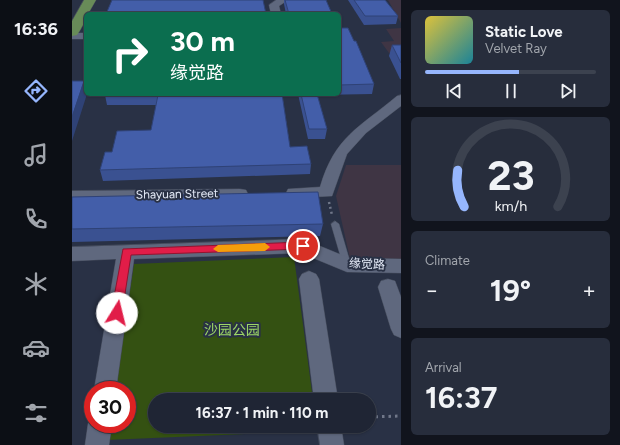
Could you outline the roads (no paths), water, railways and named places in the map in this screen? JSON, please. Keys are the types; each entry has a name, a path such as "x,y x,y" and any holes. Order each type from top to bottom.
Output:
{"main road":[{"path":"72,32 90,0"}],"street":[{"path":"276,12 274,4 283,0"},
{"path":"72,36 84,36"},
{"path":"278,193 326,192 331,173 341,152 360,133 401,99"},
{"name":"Shayuan Street","path":"72,196 255,193"},
{"name":"缘觉路","path":"72,254 303,246 346,265 401,266"},
{"path":"106,381 126,251"},
{"path":"309,279 325,393"},
{"path":"388,287 401,329"},
{"path":"97,445 99,433"},
{"path":"330,433 332,445"}],"lane":[{"path":"335,224 346,265"}],"park label":[{"name":"沙园公园","path":"232,330"}]}
